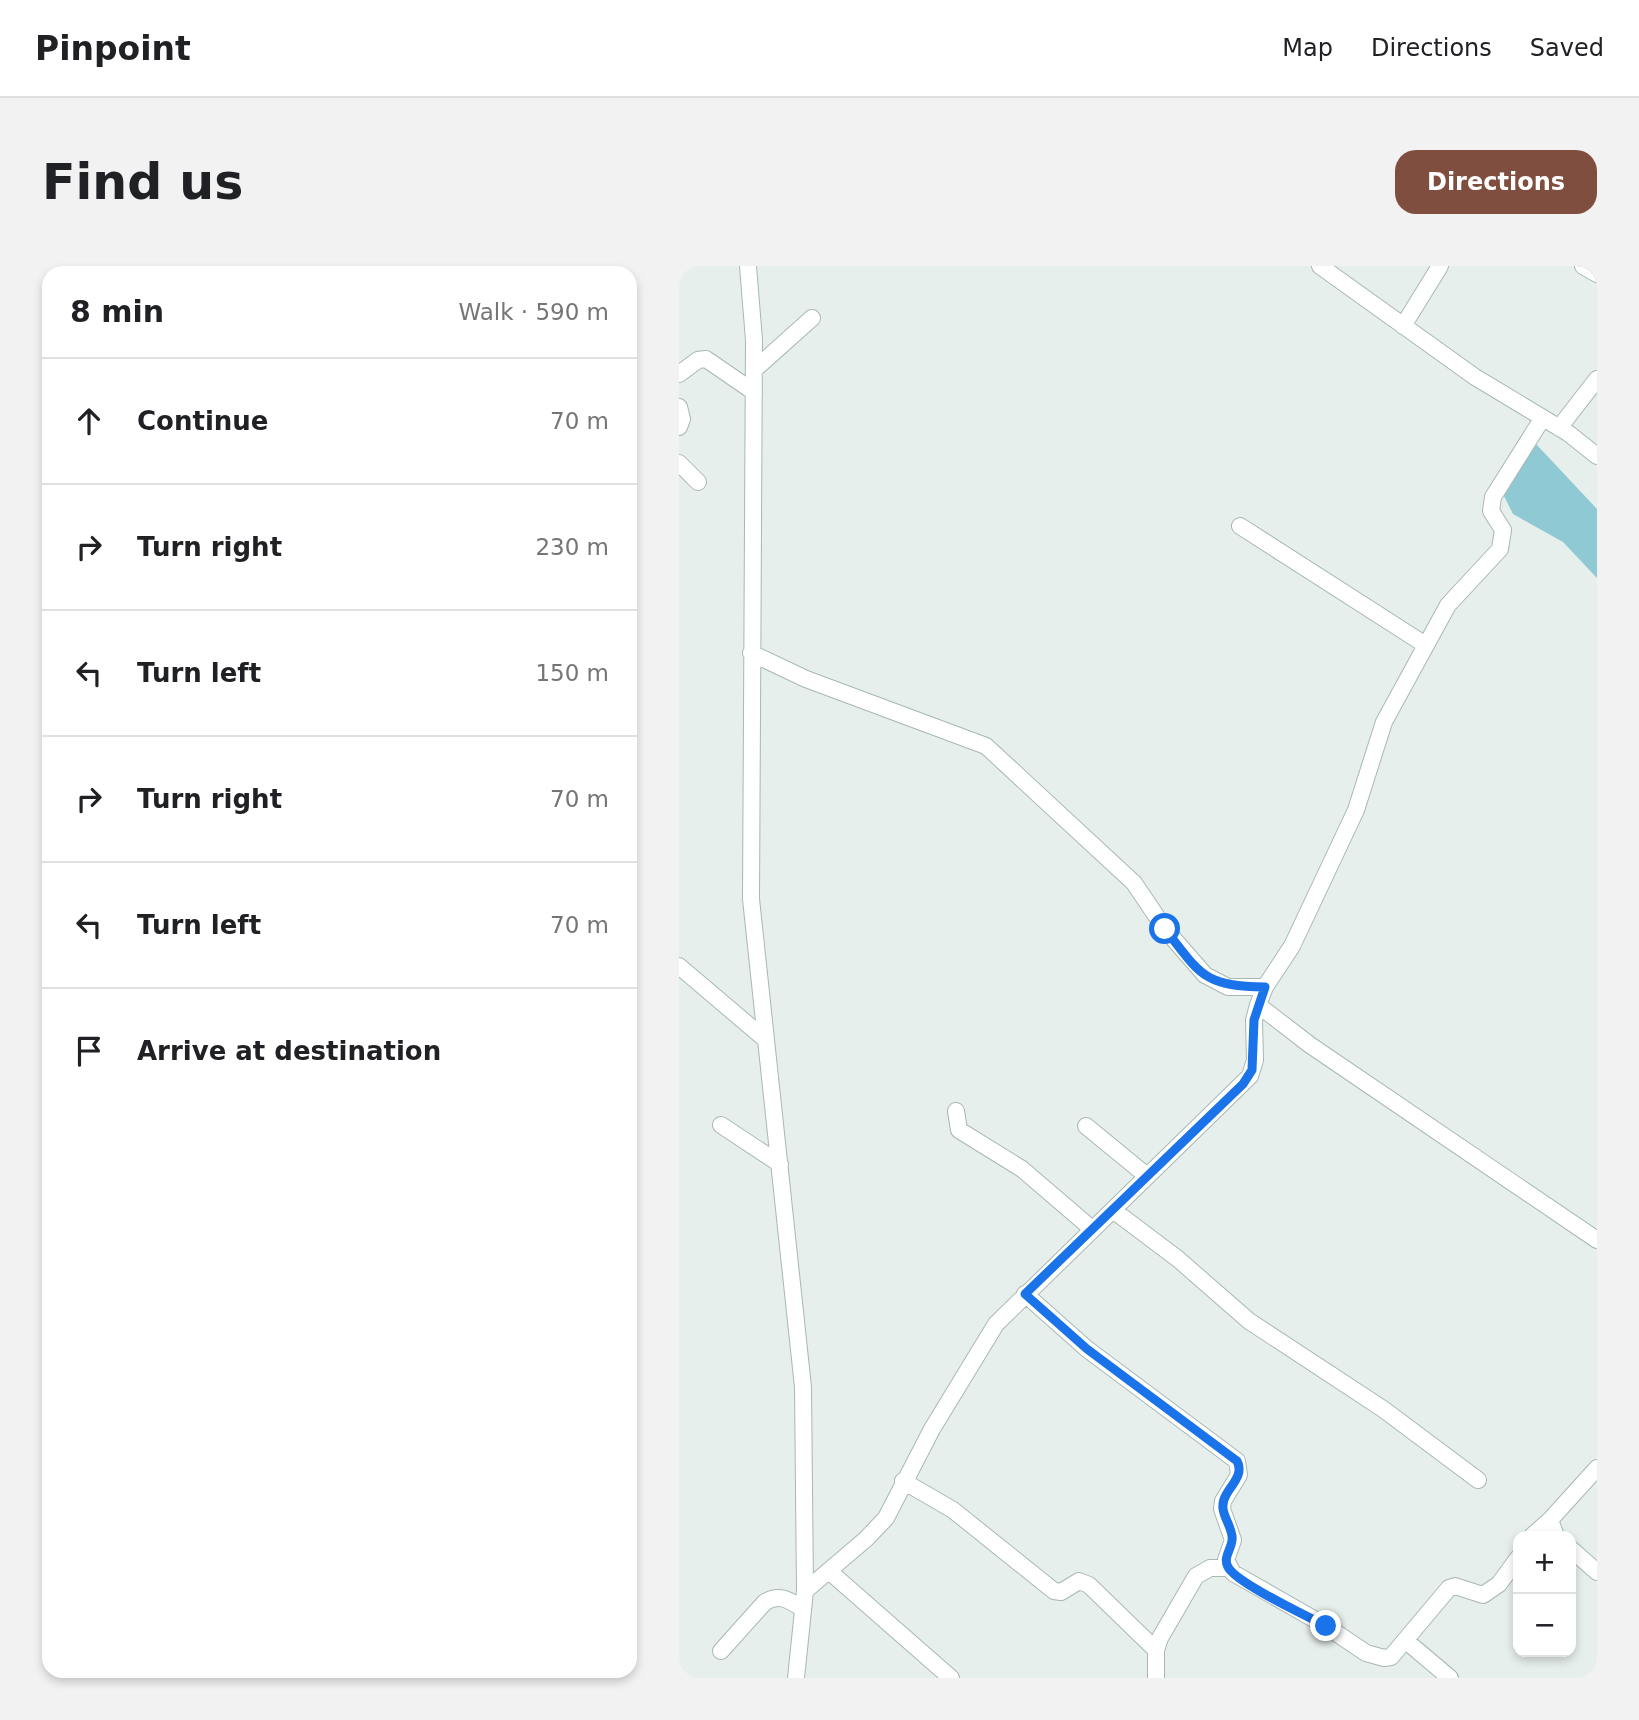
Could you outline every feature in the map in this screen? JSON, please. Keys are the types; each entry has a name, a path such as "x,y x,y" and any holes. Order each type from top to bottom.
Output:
{"street":[{"path":"748,266 753,308 754,370 751,900 803,1387 805,1591 796,1678"},
{"path":"1319,266 1475,377 1595,449"},
{"path":"1403,326 1440,266"},
{"path":"1583,266 1597,274"},
{"path":"754,370 812,318"},
{"path":"679,374 698,360 706,359 754,392"},
{"path":"1559,428 1597,379"},
{"path":"679,407 682,419 679,427"},
{"path":"805,1591 830,1572 886,1517 903,1481 985,1339 1025,1294 1249,1076 1255,1060 1254,1020 1265,987 1292,946 1356,810 1384,722 1425,643 1459,591 1500,549 1503,530 1491,511 1493,497 1542,419"},
{"path":"679,463 698,482"},
{"path":"1240,526 1425,643"},
{"path":"751,653 806,679 986,746 1134,883 1165,929 1205,975 1227,987 1265,987"},
{"path":"679,966 766,1040"},
{"path":"1258,1005 1310,1045 1597,1240"},
{"path":"956,1111 959,1130 1003,1155 1092,1229"},
{"path":"721,1125 779,1164"},
{"path":"1086,1126 1147,1176"},
{"path":"1114,1210 1178,1259 1249,1321 1383,1409 1478,1480"},
{"path":"1025,1294 1087,1349 1237,1461 1239,1475 1223,1501 1222,1509 1232,1534 1226,1560 1228,1568 1241,1579 1376,1657 1391,1657 1449,1588 1455,1586 1483,1595 1499,1584 1513,1565"},
{"path":"1538,1531 1597,1468"},
{"path":"903,1481 953,1510 1054,1591 1061,1591 1079,1581 1089,1585 1156,1650"},
{"path":"1551,1520 1554,1531"},
{"path":"1576,1553 1597,1572"},
{"path":"1156,1678 1156,1650 1160,1638 1196,1576 1210,1568 1228,1568"},
{"path":"830,1572 951,1678"},
{"path":"721,1651 765,1602 774,1597 786,1599 803,1609"},
{"path":"1405,1640 1450,1678"}],"water":[{"path":"1536,444 1597,509 1597,578 1563,542 1513,514 1504,496"}],"route":[{"path":"1165,929 1192,963 1218,984 1227,987 1265,987 1254,1020 1255,1060 1252,1070 1243,1084 1025,1294 1087,1349 1237,1461 1240,1466 1239,1475 1227,1493 1222,1509 1233,1540 1227,1554 1228,1568 1241,1579 1326,1626"}]}
